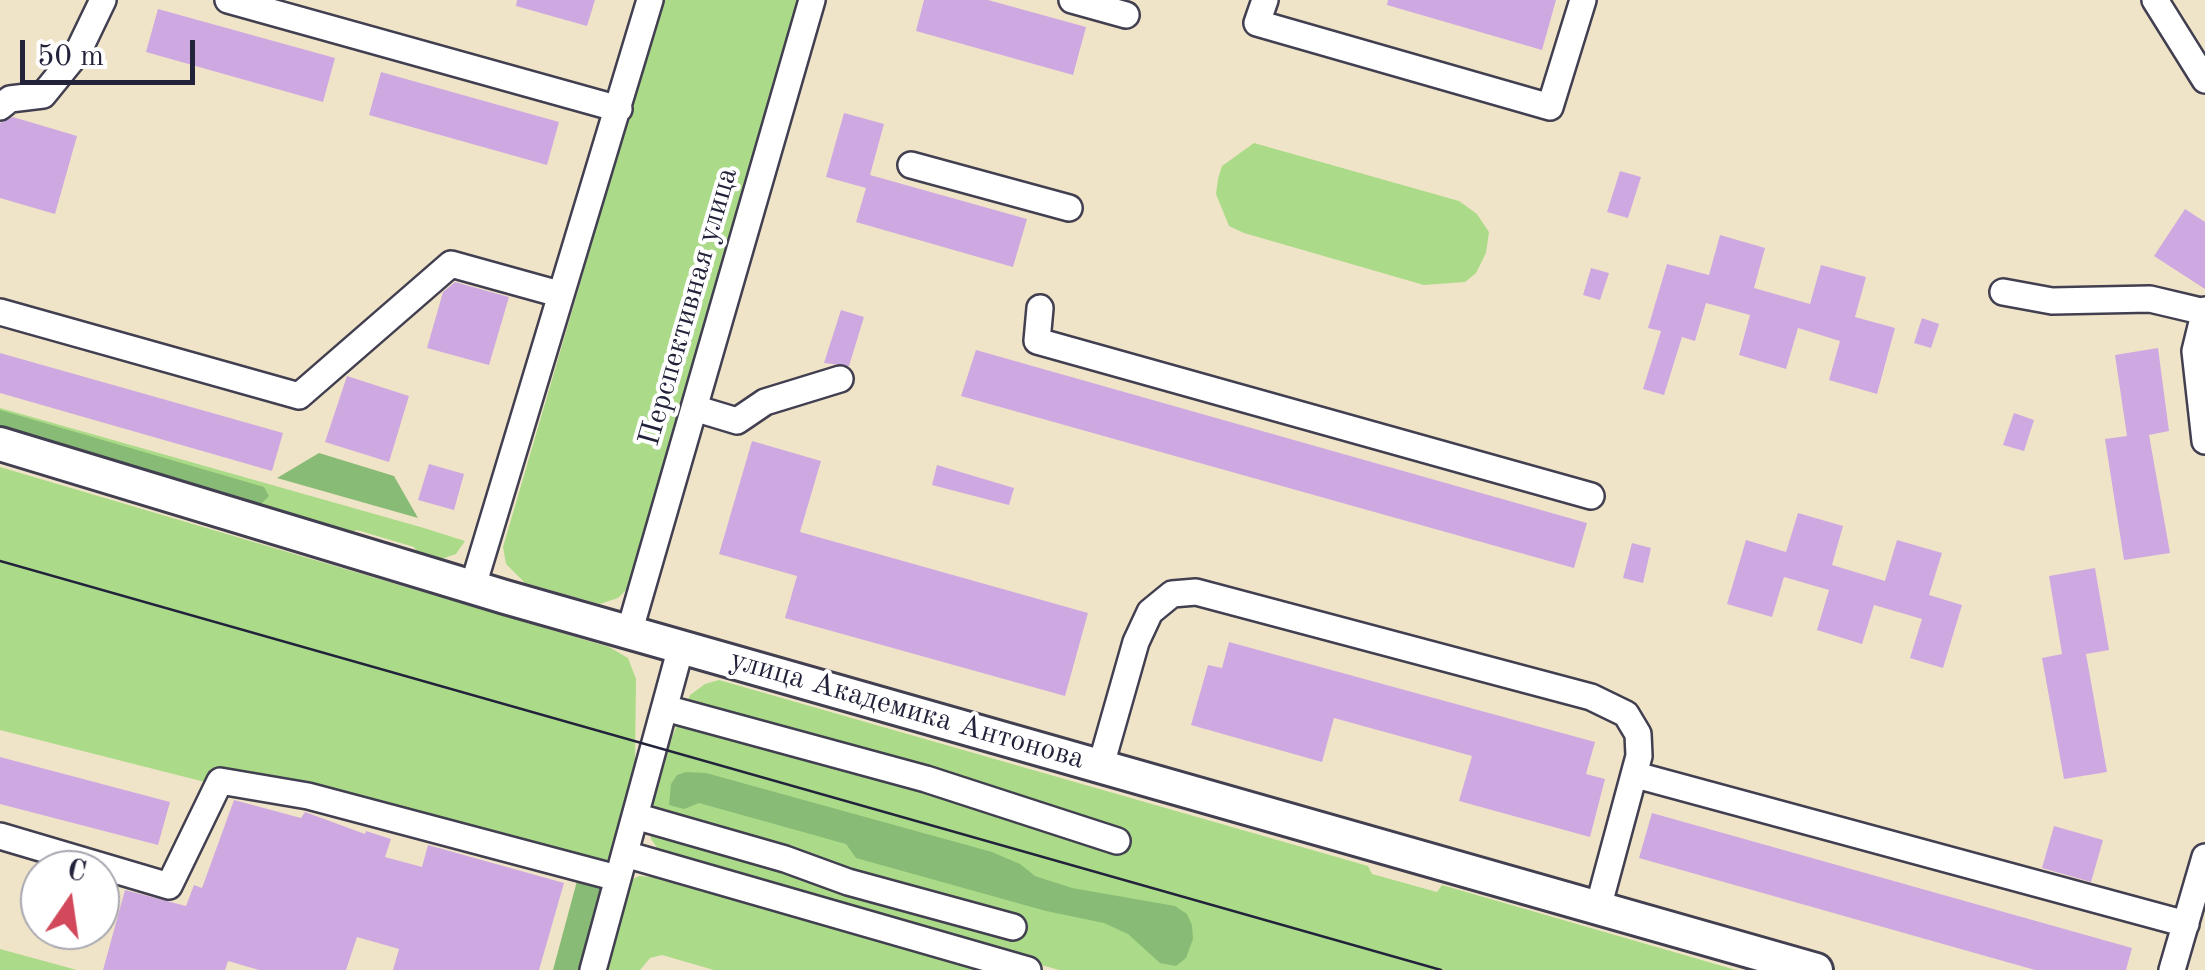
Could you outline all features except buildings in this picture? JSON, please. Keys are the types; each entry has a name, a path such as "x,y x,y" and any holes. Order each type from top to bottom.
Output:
{"main road":[{"name":"улица Академика Антонова","path":"0,444 629,632 1816,970"}],"street":[{"path":"3,99 42,94 78,52 103,0"},
{"path":"228,0 619,109"},
{"path":"472,586 650,0"},
{"name":"Перспективная улица","path":"629,632 812,0"},
{"path":"1072,0 1126,14"},
{"path":"1265,0 1257,23 1550,107 1583,0"},
{"path":"2155,0 2205,80"},
{"path":"911,165 1070,208"},
{"path":"0,312 299,396 451,264 558,294"},
{"path":"2003,292 2052,301 2150,299 2205,312 2196,351 2205,441"},
{"path":"1040,308 1037,341 1592,496"},
{"path":"694,408 736,421 764,402 840,378"},
{"path":"1101,764 1136,642 1150,612 1172,594 1196,592 1591,697 1626,714 1638,734 1640,756 1598,908"},
{"path":"593,970 681,647"},
{"path":"665,708 926,779 1117,841"},
{"path":"1636,774 2186,924"},
{"path":"0,836 169,886 220,780 621,866 1028,970"},
{"path":"635,816 785,859 848,882 1013,927"},
{"path":"2172,970 2205,857"}],"green space":[{"path":"663,0 802,0 631,585 618,598 600,604 525,583 506,564 503,547"},
{"path":"1254,143 1459,201 1477,214 1489,232 1486,253 1476,273 1465,282 1424,285 1229,226 1216,194 1218,179 1222,166"},
{"path":"0,408 465,541 456,554 438,560 418,554 414,547 357,530 345,535 0,431"},
{"path":"0,410 264,487 269,496 261,504 254,504 0,426"},
{"path":"319,453 394,476 418,518 277,478"},
{"path":"0,467 609,647 628,658 636,679 635,760 604,885 0,730"},
{"path":"719,680 1368,866 1372,874 1437,892 1442,885 1736,970 1059,970 668,858 660,852 651,839 648,821 672,737 690,695"},
{"path":"706,773 992,852 1020,864 1035,876 1072,888 1175,906 1187,914 1193,939 1186,958 1176,966 1160,963 1128,934 1104,923 1046,911 856,858 846,844 699,803 684,809 669,805 671,784 677,775"},
{"path":"639,876 982,970 714,970 662,955 650,958 640,970 599,970 625,883"},
{"path":"577,881 604,885 581,970 553,970"},
{"path":"0,949 77,970 0,970"}],"tram line":[{"path":"0,561 1441,970"}]}
